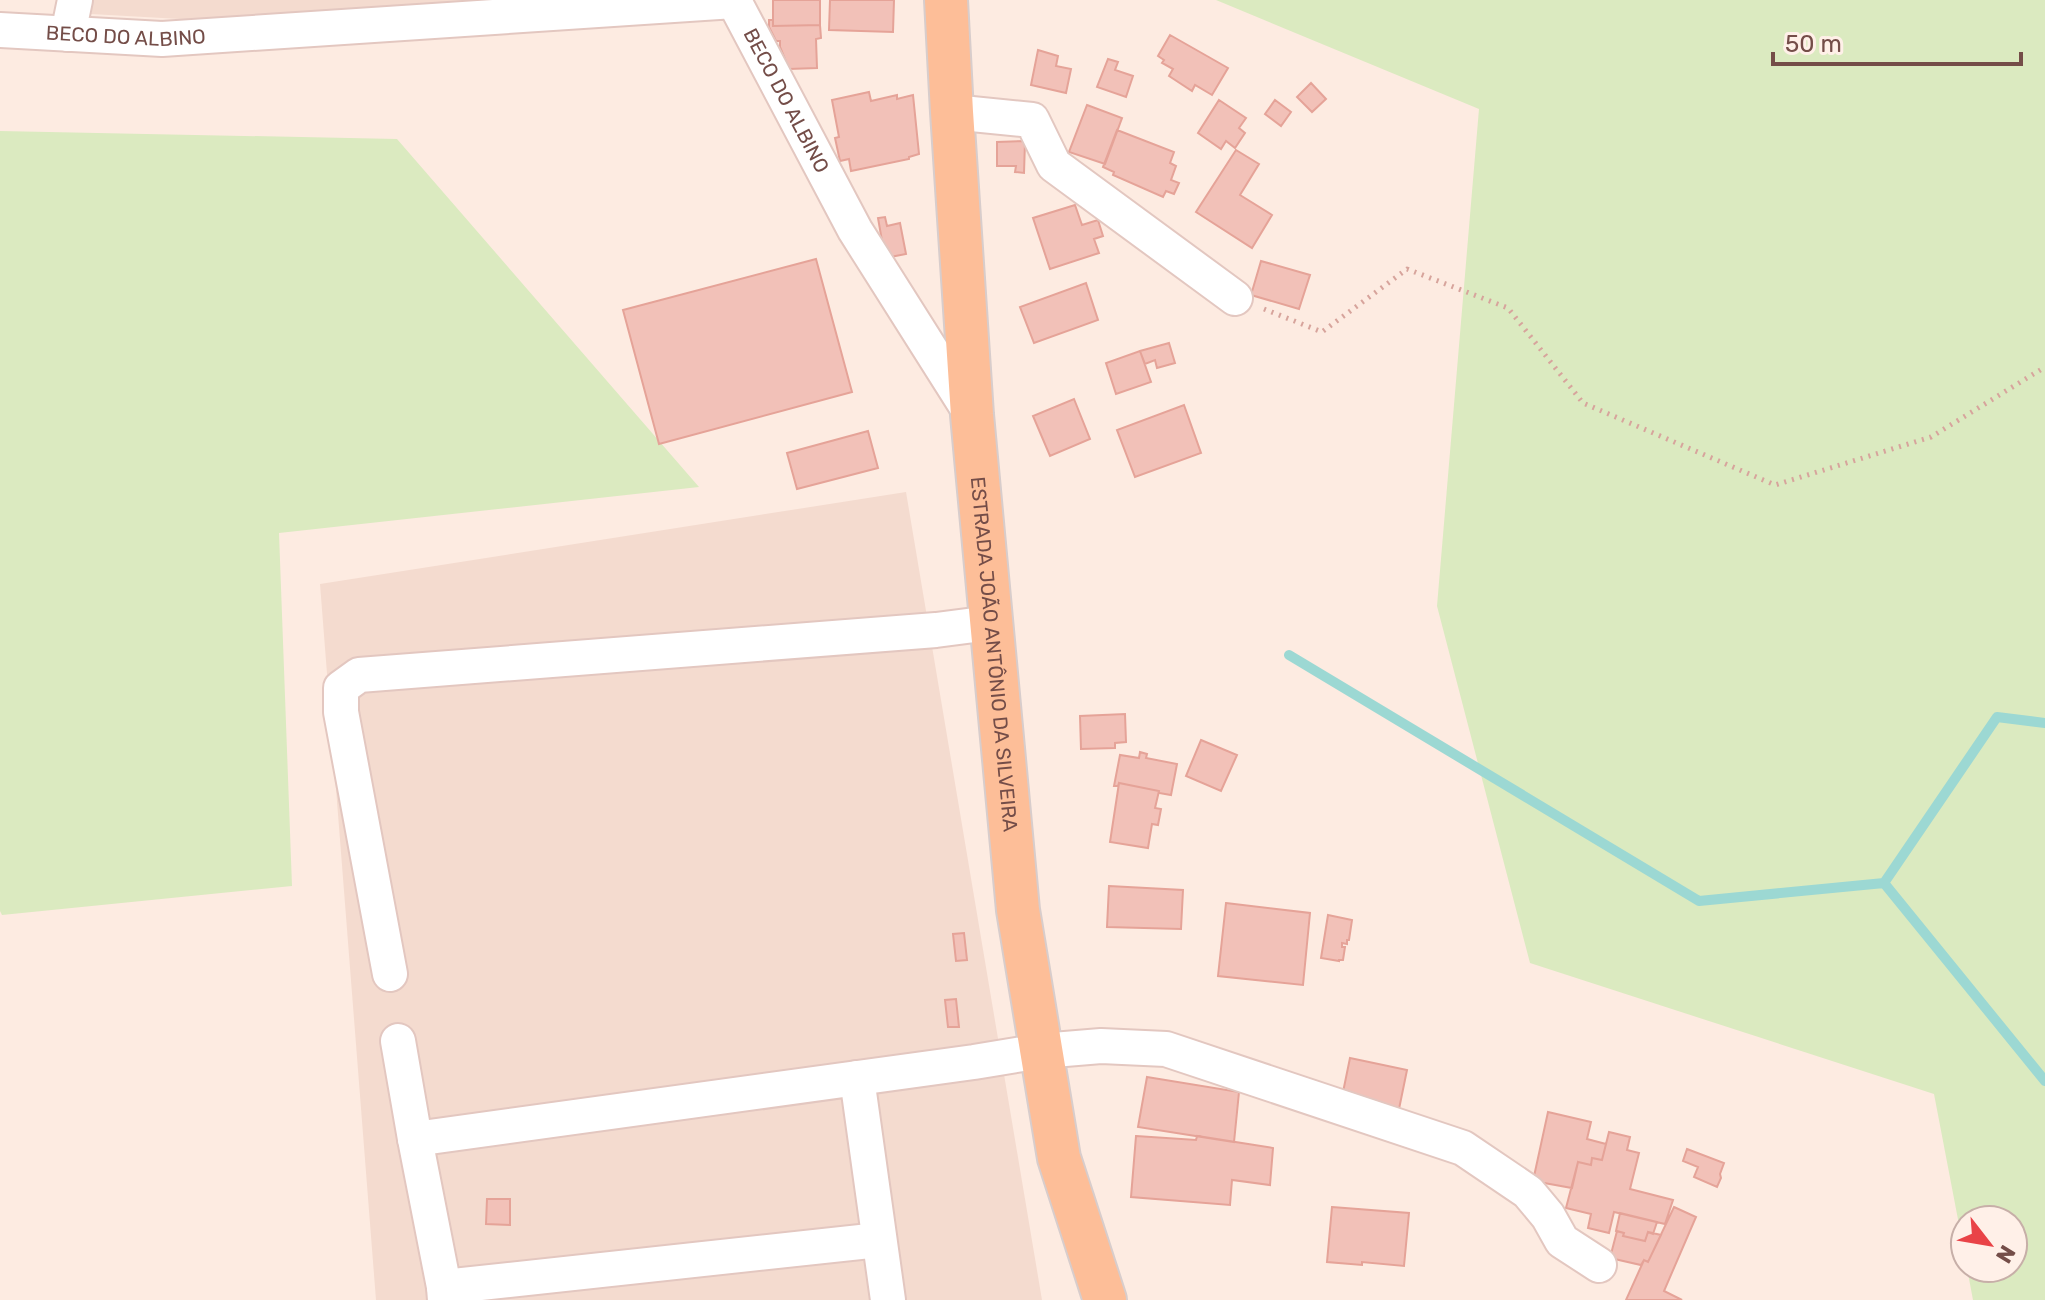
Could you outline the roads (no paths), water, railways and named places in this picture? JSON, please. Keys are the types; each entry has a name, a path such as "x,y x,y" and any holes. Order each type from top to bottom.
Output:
{"main road":[{"name":"ESTRADA JOÃO ANTÔNIO DA SILVEIRA","path":"946,0 972,415 1018,910 1059,1158 1105,1300"}],"street":[{"path":"68,34 75,0"},
{"name":"BECO DO ALBINO","path":"0,30 162,39 734,1 855,230 972,415"},
{"path":"952,112 1032,120 1054,165 1235,298"},
{"path":"390,974 341,712 341,688 359,675 936,630 990,623"},
{"path":"398,1041 445,1294 879,1240"},
{"path":"415,1139 1041,1051 1101,1046 1166,1049 1463,1148 1528,1192 1548,1216 1562,1241 1599,1265"},
{"path":"857,1078 888,1300"}],"waterway":[{"path":"1289,655 1699,901 1884,883 1997,717 2045,723"},
{"path":"1884,883 2045,1081"}]}
